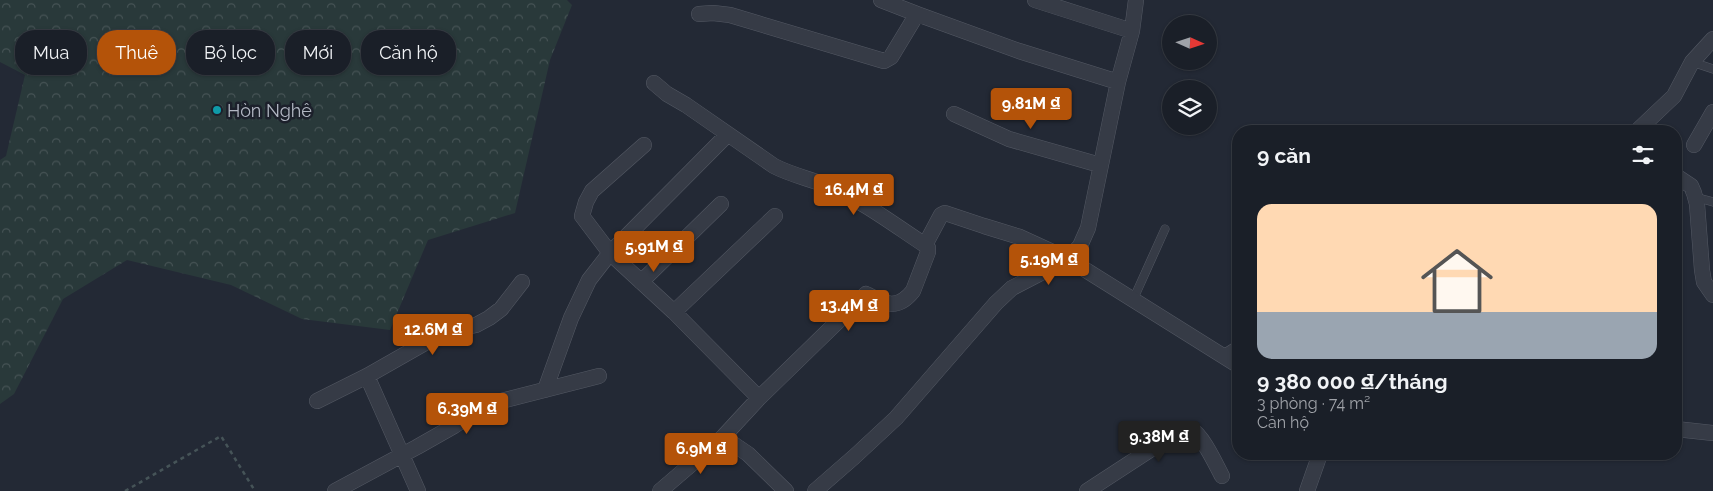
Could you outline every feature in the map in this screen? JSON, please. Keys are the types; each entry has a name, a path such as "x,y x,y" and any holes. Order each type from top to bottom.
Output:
{"street":[{"path":"882,0 1019,51 1118,82"},
{"path":"1035,0 1132,31"},
{"path":"815,491 896,418 979,322 1012,288 1068,259 1080,246 1088,228 1118,82 1132,31 1136,0"},
{"path":"699,14 730,15 884,61 891,57 917,14"},
{"path":"1643,125 1674,96 1692,62 1713,39"},
{"path":"654,83 666,94 686,105 780,169 828,186 864,204 925,244 928,252 910,295 898,302 886,304 866,294 759,398 723,437 660,491"},
{"path":"1694,145 1713,112"},
{"path":"954,114 1009,139 1100,165"},
{"path":"545,390 578,299 589,280 610,252 728,134"},
{"path":"644,145 592,191 582,216 610,252 674,312 759,398"},
{"path":"1682,180 1691,186 1695,196 1704,282 1713,295"},
{"path":"641,282 720,204"},
{"path":"925,244 941,215 946,213 1020,236 1068,259 1232,362"},
{"path":"674,312 774,216"},
{"path":"317,401 367,376 432,339 457,329 476,325 489,318 501,309 522,282"},
{"path":"1225,357 1232,352"},
{"path":"367,376 418,491"},
{"path":"335,491 492,403 599,376"},
{"path":"1087,491 1179,431 1191,429 1201,439 1222,476"},
{"path":"1682,429 1713,433"},
{"path":"723,437 748,454 786,491"},
{"path":"1307,491 1318,460"}],"lane":[{"path":"1692,62 1713,69"},
{"path":"1695,196 1713,202"},
{"path":"1133,300 1164,229"}],"path":[{"path":"125,491 221,436 254,491"}],"green space":[{"path":"0,0 567,0 572,5 550,60 515,213 428,240 390,330 302,319 231,285 127,260 63,299 14,394 0,404 0,160 6,156 25,75 87,75 87,30 15,30 15,70 0,62"}],"place":[{"name":"Hòn Nghê","path":"217,110"}]}
